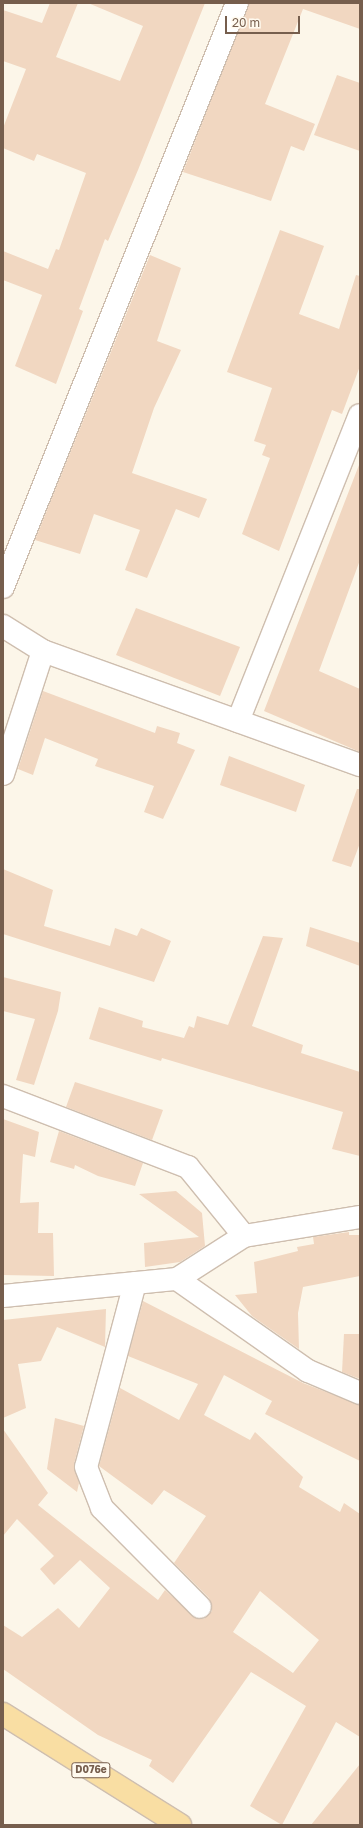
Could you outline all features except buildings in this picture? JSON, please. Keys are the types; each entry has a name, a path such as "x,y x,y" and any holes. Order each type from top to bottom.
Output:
{"main road":[{"name":"D076e","path":"3,1714 178,1824"}],"street":[{"path":"3,587 237,3"},
{"path":"238,721 360,415"},
{"path":"3,626 43,651 360,765"},
{"path":"3,774 43,651"},
{"path":"3,1096 188,1167 244,1236"},
{"path":"3,1296 177,1279 244,1236 360,1217"},
{"path":"177,1279 308,1371 360,1393"},
{"path":"135,1283 86,1467 102,1508 200,1607"}]}
